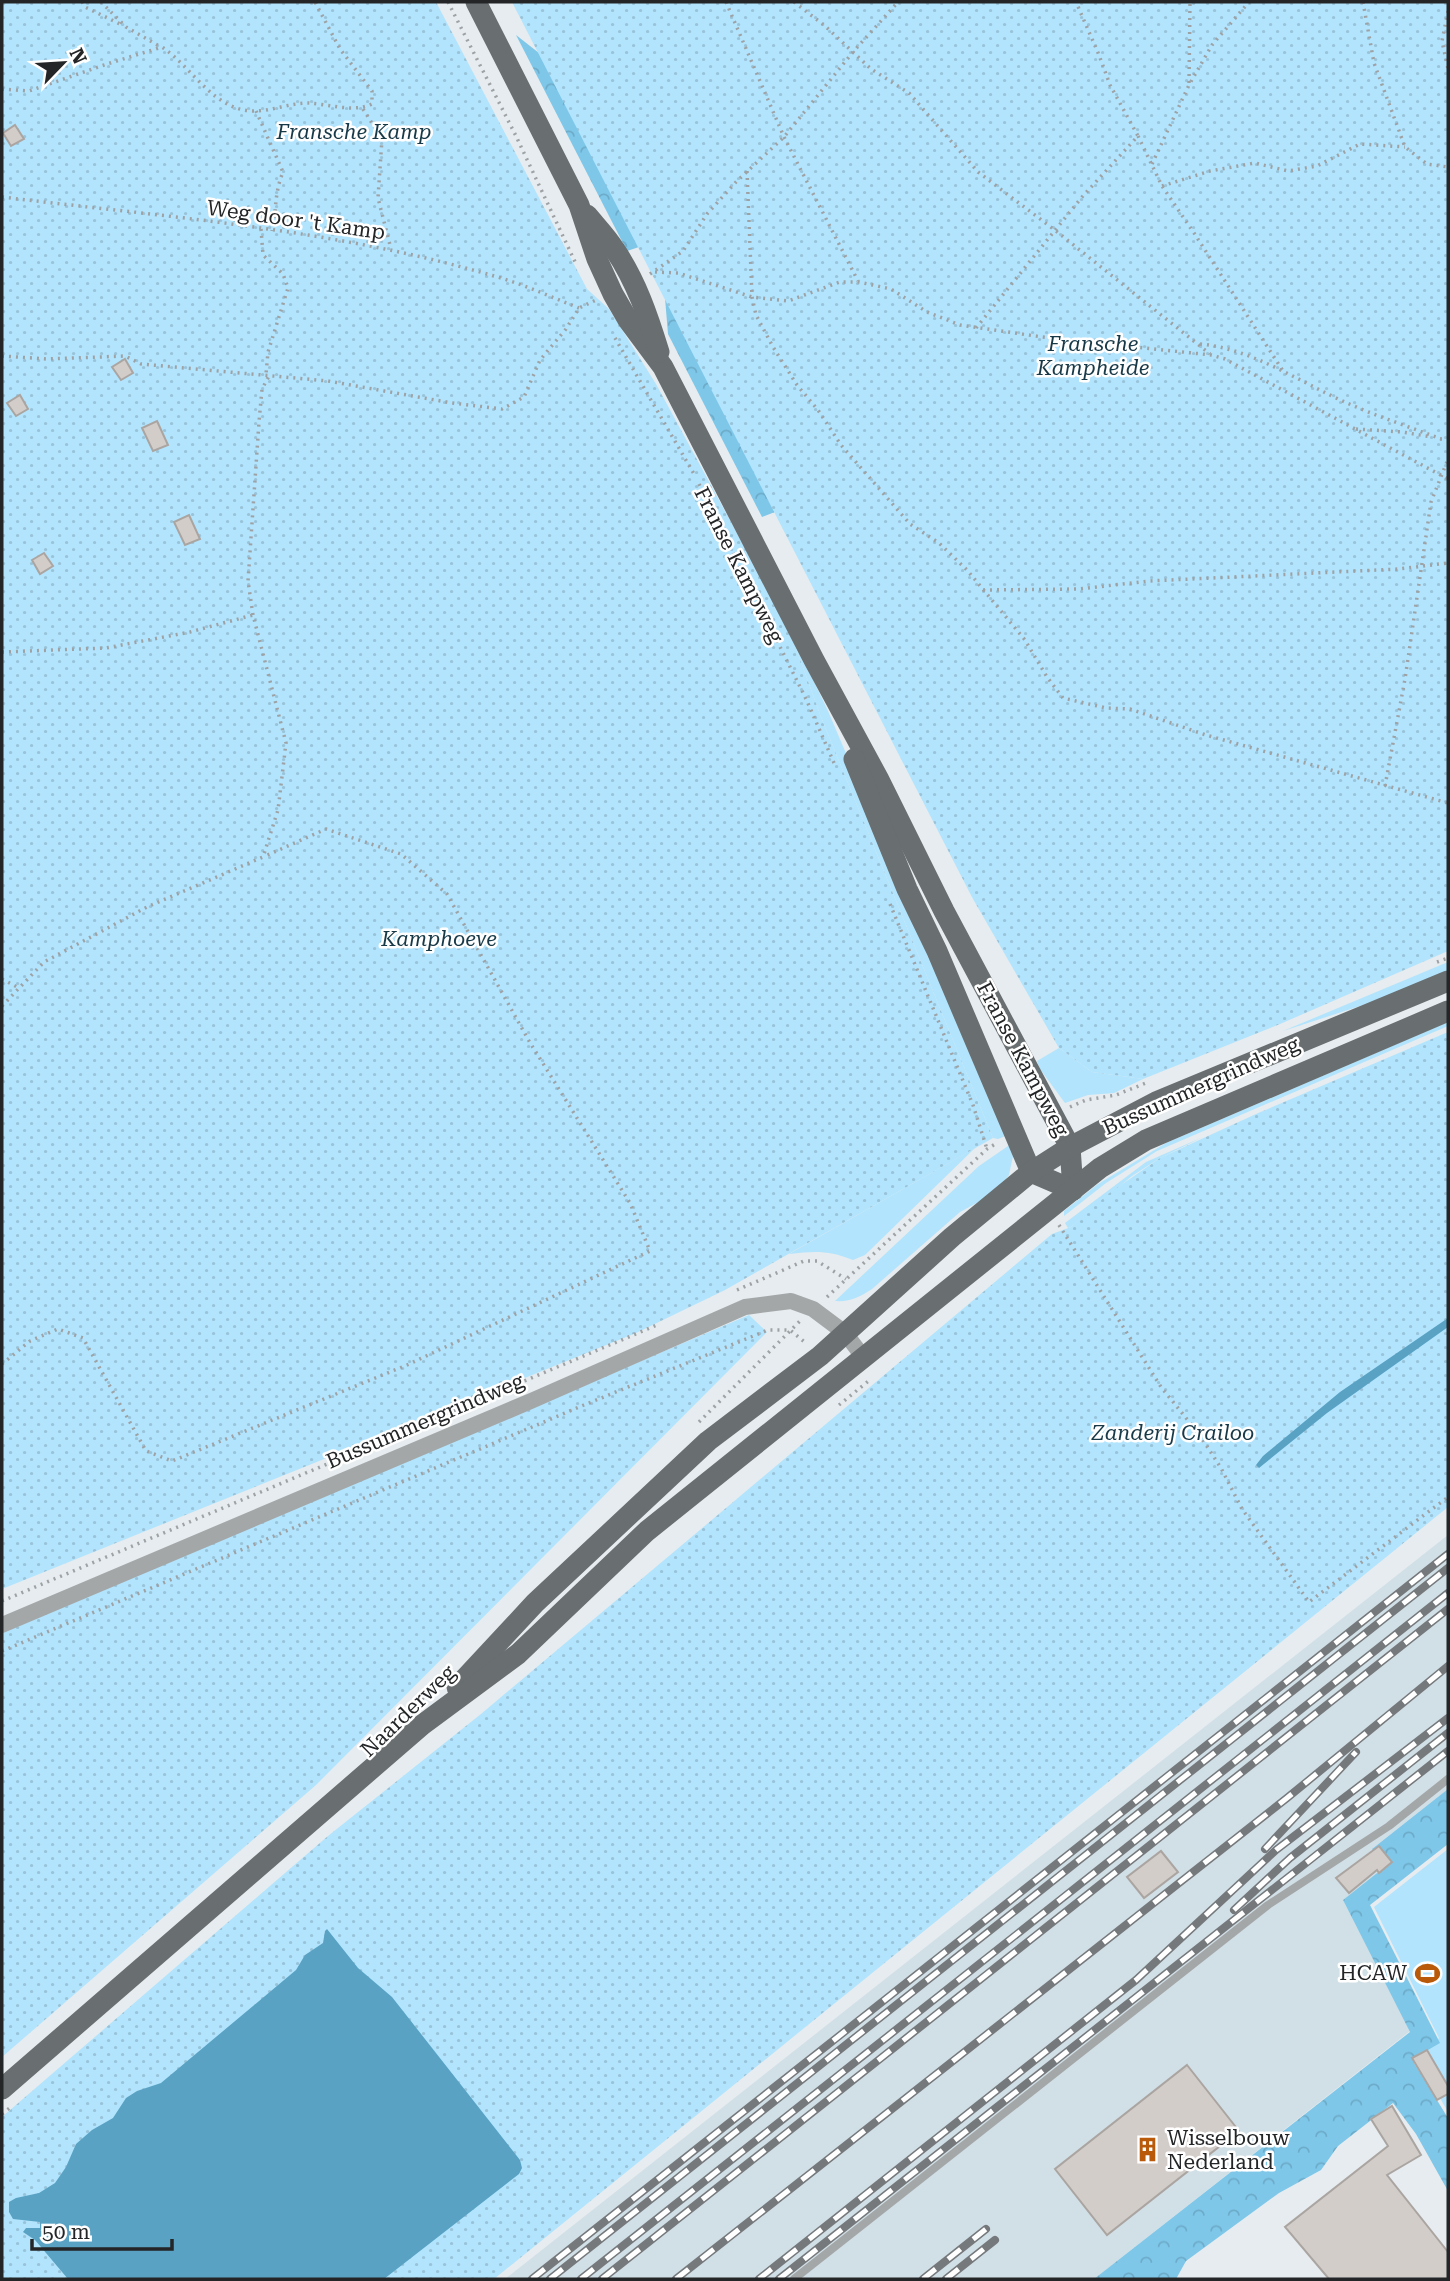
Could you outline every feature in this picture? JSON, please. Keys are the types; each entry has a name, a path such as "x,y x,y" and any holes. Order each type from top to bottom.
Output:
{"main road":[{"name":"Franse Kampweg","path":"476,2 579,205 597,259 613,294 628,320 663,367 1070,1147 1073,1190"},
{"name":"Franse Kampweg","path":"814,660 907,889 937,951 1031,1172"},
{"name":"Bussummergrindweg","path":"845,1333 952,1237 1031,1172 1070,1147 1156,1102 1448,981"},
{"name":"Bussummergrindweg","path":"869,1367 1048,1209 1100,1168 1146,1140 1448,1011"},
{"path":"1031,1172 1073,1190"},
{"name":"Naarderweg","path":"422,1724 535,1603 708,1441 820,1356 845,1333"},
{"name":"Naarderweg","path":"2,2089 422,1724 519,1654 647,1531 869,1367"}],"street":[{"name":"Bussummergrindweg","path":"2,1625 531,1401 745,1307 790,1301 813,1309 845,1333 869,1367"}],"lane":[{"path":"794,2279 1268,1905 1389,1826 1448,1779"}],"path":[{"path":"82,2 162,47 209,92 241,110 256,111 308,103 363,109 372,104 372,90 340,49 315,2"},
{"path":"102,2 126,27"},
{"path":"448,2 516,136 577,266"},
{"path":"726,2 784,137 859,282"},
{"path":"794,2 824,25 871,69 909,93 978,172 1211,355"},
{"path":"898,2 853,52 784,137 747,171 707,214 684,251 653,272 678,274 752,297 788,301 840,282 859,282 891,289 927,312 960,325 1042,337 1211,355 1225,359 1448,479"},
{"path":"1076,2 1110,86 1162,186 1283,371"},
{"path":"1189,85 1190,2"},
{"path":"1151,165 1189,85 1212,45 1249,2"},
{"path":"1363,2 1374,63 1405,147 1427,164 1448,167"},
{"path":"1448,11 1442,41 1448,69"},
{"path":"2,89 29,91 162,47"},
{"path":"363,109 382,139 378,198 391,249"},
{"path":"256,111 283,172 275,191 276,210 272,230"},
{"path":"976,328 1082,197 1138,136"},
{"path":"1162,186 1210,171 1255,163 1288,171 1317,166 1360,144 1405,147"},
{"path":"747,171 752,297 756,314 773,347 841,445 910,524 939,543 983,590 1025,640 1063,698 1106,708 1130,709 1206,735 1448,803"},
{"name":"Weg door 't Kamp","path":"2,197 272,230 391,249 497,276 579,308"},
{"path":"261,229 263,254 284,274 288,288 268,352 267,375 262,389 250,525 248,581 253,615 286,743 278,810 263,857"},
{"path":"2,356 47,359 125,356 141,364 328,381 502,410 524,397 540,360 566,329 579,308 594,301 588,290"},
{"name":"Franse Kampweg","path":"614,336 694,474 807,701 839,775"},
{"path":"1198,344 1217,345 1283,371 1333,397 1441,439"},
{"path":"1354,429 1448,439"},
{"path":"1385,786 1405,679 1431,502 1448,459"},
{"path":"983,590 1079,589 1149,581 1399,569 1448,563"},
{"path":"2,652 106,648 190,632 253,615"},
{"path":"2,1006 44,962 147,907 326,829 401,854 447,894 529,1041 630,1203 650,1251 407,1365 172,1461 146,1451 83,1338 58,1329 30,1340 2,1364"},
{"path":"890,901 972,1105 986,1149"},
{"path":"1428,967 1448,958"},
{"path":"2,979 19,988"},
{"name":"Bussummergrindweg","path":"1053,1115 1086,1100 1116,1095 1152,1080"},
{"path":"732,1292 804,1261 817,1261 846,1279 986,1149 1015,1134"},
{"path":"1048,1209 1161,1387 1199,1434 1221,1468 1242,1509 1309,1602 1448,1497"},
{"name":"Bussummergrindweg","path":"2,1601 659,1324"},
{"path":"2,1651 719,1349 768,1330 790,1329 694,1427"},
{"path":"855,1394 869,1367"},
{"name":"Naarderweg","path":"420,1700 438,1682"}],"shaded area":[{"path":"1448,1318 1448,1327 1327,1413 1259,1468 1256,1465 1263,1456 1340,1392"},
{"path":"1448,1535 1448,1789 1373,1848 1387,1866 1343,1900 1410,2031 1094,2279 505,2279"},
{"path":"327,1929 358,1968 392,1997 520,2160 522,2168 519,2174 384,2279 68,2279 35,2240 23,2232 26,2228 40,2228 40,2222 13,2219 9,2212 9,2202 39,2193 55,2183 76,2144 92,2130 113,2118 126,2098 137,2091 161,2083 296,1970 305,1955 323,1943"}],"green space":[{"name":"Kamphoeve","path":"2,2 436,2 587,289 609,309 656,384 789,629 821,717 993,1138 725,1290 636,1333 2,1589"},
{"name":"Fransche Kampheide","path":"512,2 1448,2 1448,951 1280,1024 1143,1079 1092,1072 1059,1048 973,899"},
{"path":"516,35 539,53 639,247 627,251"},
{"path":"665,298 775,512 762,517 668,334"},
{"path":"789,629 828,711 1008,1135 993,1138 821,717"},
{"path":"1448,962 1448,972 1391,996 1283,1031"},
{"path":"1448,1022 1448,1026 1157,1151 1106,1183 1064,1216 1064,1211 1098,1184 1166,1143"},
{"name":"Zanderij Crailoo","path":"1448,1032 1448,1507 494,2279 2,2279 2,2117 328,1836 481,1714 1052,1234 1071,1227 1108,1194 1160,1158"},
{"path":"1059,1048 1092,1072 1143,1079 1114,1093 1088,1095 1065,1103 1037,1061"},
{"path":"1203,1137 1160,1158 1132,1176 1068,1228 1065,1223 1146,1162"},
{"path":"1011,1144 1013,1156 1009,1175 995,1193 960,1212 872,1289 855,1298 835,1301 979,1166"},
{"path":"975,1148 865,1255 853,1260 821,1252 789,1254"},
{"path":"749,1315 767,1332 316,1785 2,2057 2,1633"},
{"path":"1448,1789 1448,1844 1370,1905 1440,2043 1421,2054 1414,2063 1448,2118 1448,2191 1416,2134 1393,2103 1338,2146 1321,2170 1279,2193 1186,2261 1176,2279 1094,2279 1410,2032 1343,1900 1386,1866 1372,1849"},
{"name":"HCAW","path":"1448,1849 1448,2112 1417,2058 1439,2038 1374,1907"}],"building":[{"path":"15,125 24,139 11,146 3,133"},
{"path":"125,359 133,373 121,380 112,367"},
{"path":"20,395 28,409 16,416 7,403"},
{"path":"157,421 168,445 153,451 142,428"},
{"path":"189,515 200,539 185,545 174,522"},
{"path":"44,553 53,566 40,574 32,560"},
{"path":"1379,1846 1392,1862 1379,1873 1377,1870 1349,1893 1336,1878"},
{"path":"1161,1851 1178,1872 1144,1898 1127,1877"},
{"path":"1427,2050 1448,2086 1448,2094 1437,2100 1412,2058"},
{"name":"Wisselbouw Nederland","path":"1187,2065 1239,2131 1107,2235 1055,2169"},
{"path":"1392,2106 1421,2155 1387,2175 1448,2252 1448,2279 1329,2279 1285,2227 1388,2146 1371,2119"}],"railway":[{"path":"532,2279 1448,1554"},
{"path":"550,2279 1448,1568"},
{"path":"581,2279 1448,1593"},
{"path":"602,2279 1448,1609"},
{"path":"676,2279 1287,1798 1448,1666"},
{"path":"759,2279 1136,1980 1276,1850 1448,1718"},
{"path":"1234,1910 1290,1858 1448,1733"},
{"path":"779,2279 1448,1751"},
{"path":"1265,1849 1356,1752"},
{"path":"923,2279 986,2229"},
{"path":"946,2279 995,2240"}],"place":[{"name":"HCAW","path":"1427,1973"},
{"name":"Wisselbouw Nederland","path":"1147,2150"}],"park label":[{"name":"Fransche Kamp","path":"354,132"}]}
